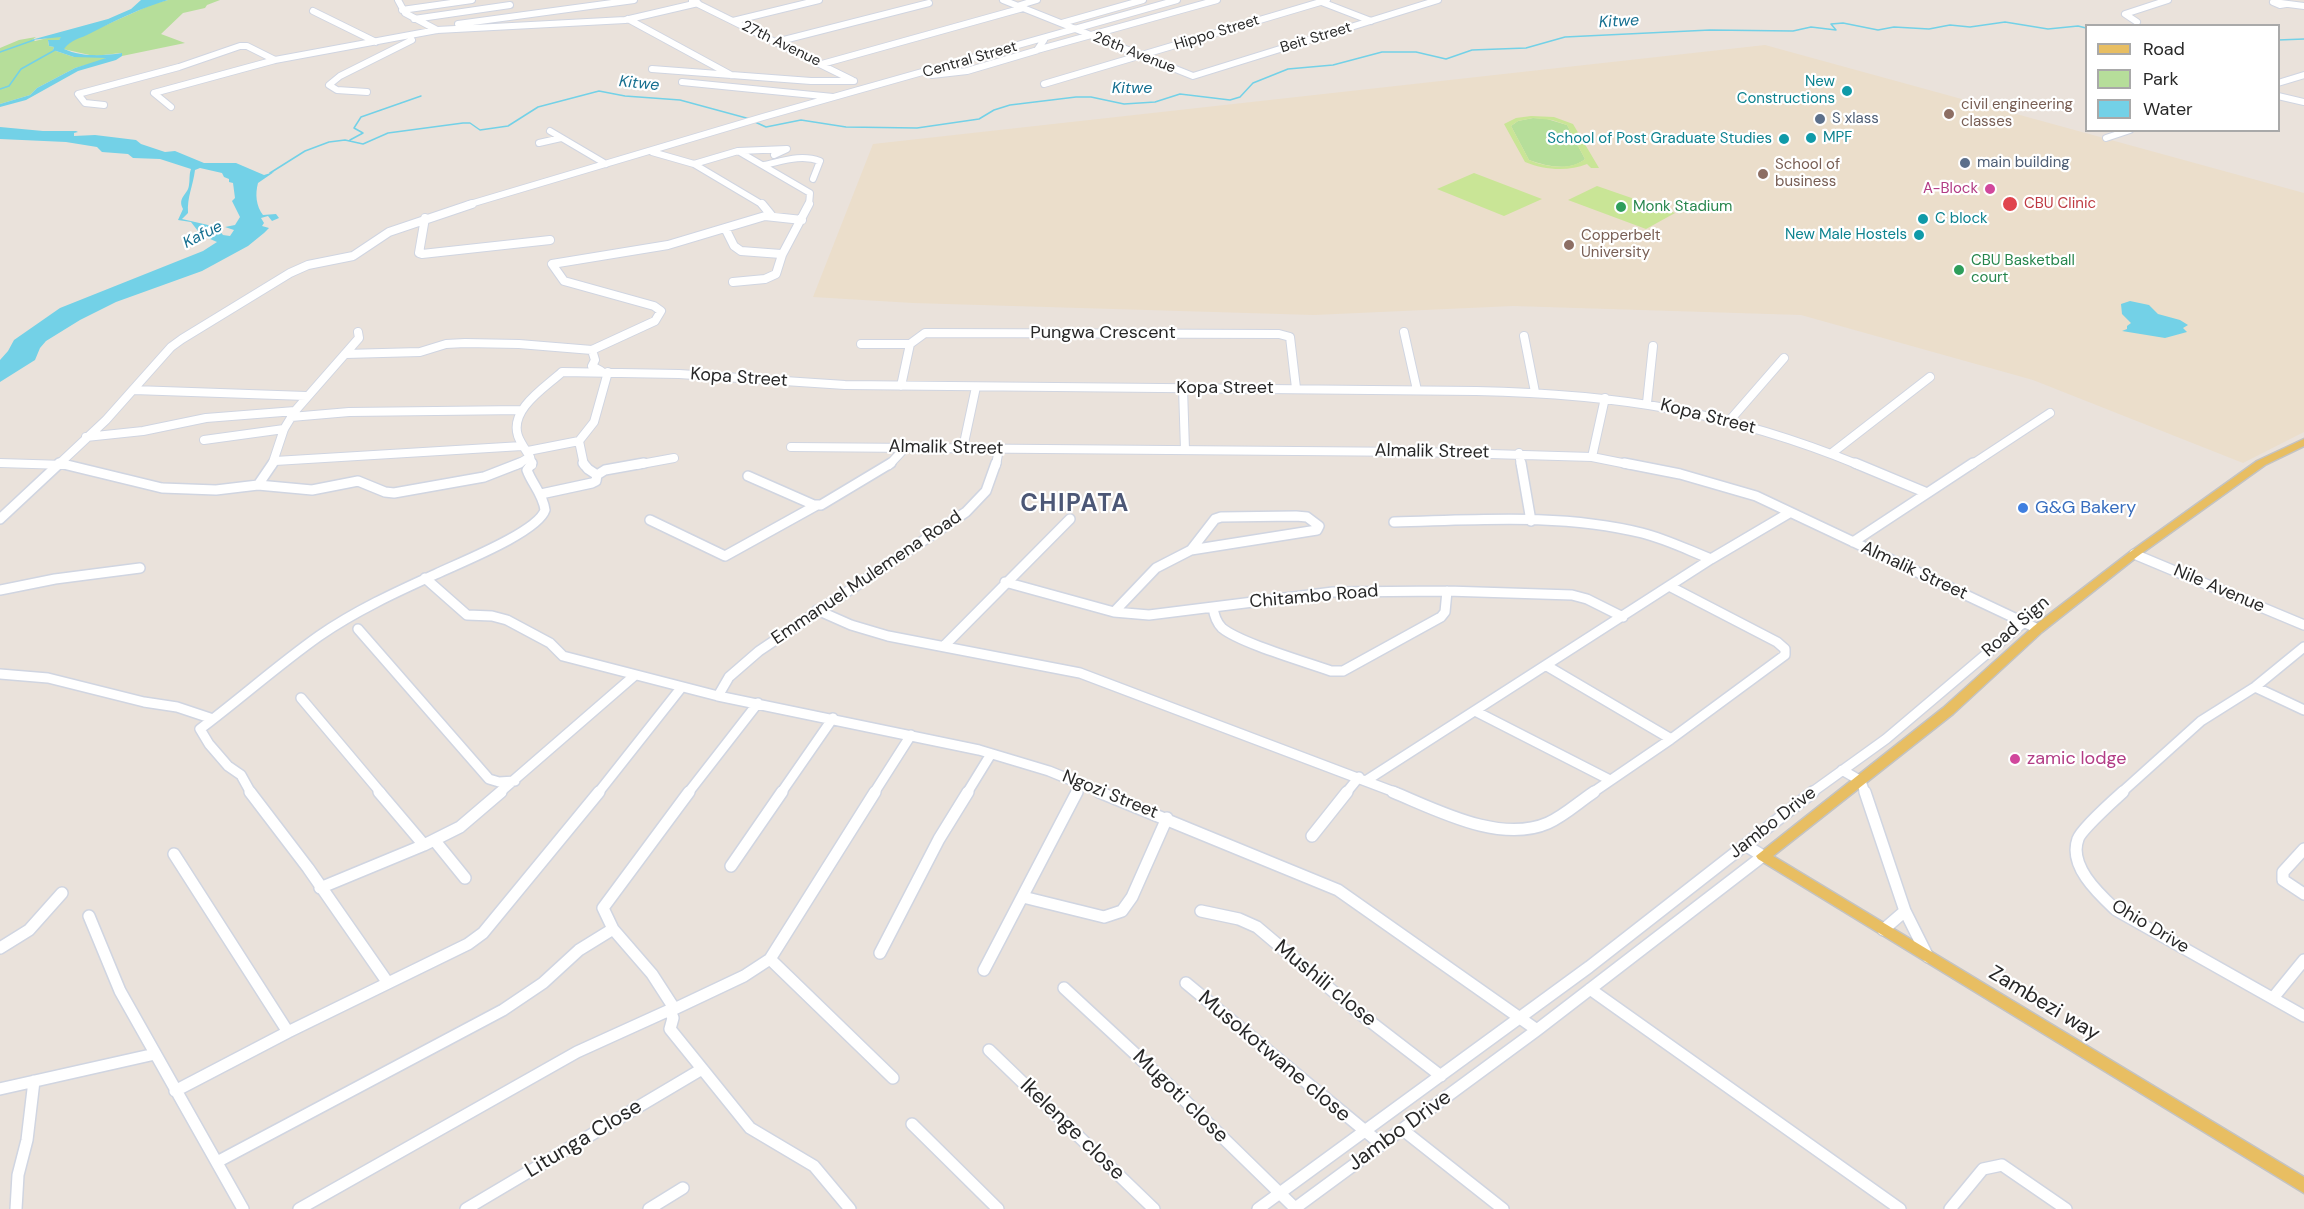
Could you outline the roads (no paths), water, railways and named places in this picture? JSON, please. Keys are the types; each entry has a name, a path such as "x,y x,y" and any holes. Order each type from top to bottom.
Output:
{"main road":[{"name":"Road Sign","path":"1763,856 1948,711 2038,629 2134,554 2261,463 2304,442"},
{"name":"Zambezi way","path":"1763,856 2304,1186"}],"street":[{"path":"398,0 402,10 414,19 436,29 628,19 698,3"},
{"path":"402,10 472,0"},
{"path":"367,92 337,90 329,85 340,76 436,29 518,15 634,0"},
{"name":"27th Avenue","path":"691,0 871,88"},
{"path":"733,21 819,0"},
{"name":"26th Avenue","path":"1003,0 1193,76"},
{"path":"822,64 1020,7 1037,0"},
{"path":"1062,24 1143,0"},
{"name":"Central Street","path":"0,519 134,390 171,347 241,301 298,269 352,256 375,240 425,218 763,117 1178,0"},
{"path":"913,76 967,71 1217,0"},
{"name":"Beit Street","path":"1193,76 1438,0"},
{"path":"2137,22 2125,14 2168,0"},
{"path":"1322,1 1371,21"},
{"name":"Hippo Street","path":"1044,84 1322,1"},
{"path":"414,19 508,3 518,15"},
{"path":"776,42 928,3"},
{"path":"2286,4 2304,6"},
{"path":"313,11 378,43"},
{"path":"628,19 731,75"},
{"path":"900,80 898,76 1068,26"},
{"path":"171,107 154,93 275,60 423,34"},
{"path":"1038,50 1036,48 1047,38"},
{"path":"104,105 88,106 81,102 78,94 240,46 247,46 275,60"},
{"path":"981,56 995,63"},
{"path":"951,65 967,71"},
{"path":"652,69 854,81"},
{"path":"2280,82 2304,75"},
{"path":"682,82 835,98"},
{"path":"2280,96 2304,102"},
{"path":"550,132 606,164"},
{"path":"2106,138 2124,132"},
{"path":"539,143 561,138"},
{"path":"694,164 738,152 788,149 774,156"},
{"path":"650,152 694,164 762,204 771,215"},
{"path":"733,282 773,277 779,270 781,254 802,220 810,200 810,193 738,152"},
{"path":"764,165 804,158 818,160 820,161 813,179"},
{"path":"345,354 420,352 446,344 465,343 519,344 592,350 656,321 662,311 660,308 564,281 552,264 568,259 654,248 771,215 802,220"},
{"path":"425,218 419,253 422,254 550,240"},
{"path":"725,228 734,246 741,251 781,254"},
{"path":"258,485 275,461 284,429 293,414 306,396 360,338 358,332"},
{"name":"Pungwa Crescent","path":"910,344 919,335 933,332 1279,334 1290,337 1296,388"},
{"path":"1404,332 1417,390"},
{"path":"1524,336 1535,392"},
{"path":"861,344 910,344 901,386"},
{"path":"1647,403 1653,346"},
{"path":"275,461 526,452 579,441 594,422 605,371 592,366 596,360 592,350"},
{"path":"1730,420 1784,358"},
{"name":"Kopa Street","path":"522,410 562,372 605,371 726,376 815,384 901,386 1535,392 1647,403 1730,420 1832,453 1927,493"},
{"path":"1832,453 1930,377"},
{"path":"963,448 975,387"},
{"path":"1183,388 1185,450"},
{"path":"134,390 219,395 306,396"},
{"path":"1592,457 1605,398"},
{"path":"86,437 143,430 206,418 340,412 450,413 522,410 516,429 530,462 533,464 527,470 528,474 541,494 546,511 535,523 362,609 319,636 200,729 228,766 241,775 254,799 388,983"},
{"path":"1853,542 2050,413"},
{"path":"204,440 284,429"},
{"path":"579,441 581,461 591,473 597,475"},
{"name":"Almalik Street","path":"791,447 1519,453 1592,457 1719,484 1756,496 2038,629"},
{"path":"650,520 726,556 731,555 817,505 824,504 890,464 905,448"},
{"name":"Emmanuel Mulemena Road","path":"718,696 729,677 745,662 817,610 966,512 980,500 995,476 999,449"},
{"path":"0,464 58,463 162,488 216,490 258,485 312,490 358,481 385,492 394,493 483,477 521,464 526,452"},
{"path":"1519,453 1532,520"},
{"path":"541,494 592,483 596,481 597,475 605,470 674,458"},
{"path":"748,476 817,505"},
{"path":"1312,836 1363,778 1475,711 1712,559 1789,513"},
{"path":"1113,612 1156,568 1191,550 1317,530 1318,526 1307,517 1227,515 1215,519 1191,550"},
{"path":"944,646 1070,519"},
{"path":"1394,522 1532,520 1599,526 1643,533 1712,559"},
{"name":"Nile Avenue","path":"2134,554 2304,625"},
{"path":"0,591 55,579 140,568"},
{"name":"Ngozi Street","path":"425,578 468,615 492,615 507,620 550,643 563,656 718,696 833,718 991,754 1049,771 1167,818 1338,890 1537,1030"},
{"name":"Chitambo Road","path":"1005,582 1113,612 1149,615 1333,592 1447,591 1572,595 1587,599 1623,617"},
{"path":"817,610 870,631 1080,673 1363,778 1450,816 1496,829 1528,828 1548,823 1671,739 1785,655 1785,649 1777,642 1671,587"},
{"path":"1213,607 1214,617 1223,630 1237,637 1331,671 1343,671 1441,617 1445,612 1447,591"},
{"name":"Jambo Drive","path":"1258,1209 1362,1131 1519,1019 1842,770 1886,739 2023,623"},
{"path":"358,629 489,779 499,782 515,781"},
{"name":"Ohio Drive","path":"2304,647 2255,687 2201,722 2115,799 2078,838 2076,854 2083,871 2098,893 2116,910 2304,1016"},
{"path":"1547,666 1671,739"},
{"path":"0,674 48,678 144,702 177,706 213,719"},
{"path":"321,888 430,843 460,827 634,676"},
{"path":"175,1091 288,1032 468,945 483,933 572,826 681,687"},
{"path":"2255,687 2304,710"},
{"path":"301,698 430,843 465,878"},
{"path":"758,703 603,908 613,929 652,974 672,1010 673,1018 670,1029 750,1128 814,1166 850,1209"},
{"path":"1475,711 1610,780"},
{"path":"731,866 833,718"},
{"path":"299,1209 523,1084 549,1066 595,1042 672,1010 744,976 770,959 912,735"},
{"path":"880,952 939,839 991,754"},
{"path":"1842,770 1861,781 1905,911 1929,959"},
{"path":"984,970 1081,784"},
{"path":"1023,897 1098,916 1113,915 1122,911 1132,897 1167,818"},
{"path":"1745,845 1763,856"},
{"path":"2304,849 2283,872 2283,880 2304,894"},
{"path":"174,854 288,1032"},
{"name":"Jambo Drive","path":"1295,1209 1537,1030 1763,856"},
{"path":"0,948 29,930 62,893"},
{"name":"Mushili close","path":"1201,911 1239,919 1257,927 1354,1009 1441,1076"},
{"path":"1883,930 1905,911"},
{"path":"89,916 120,991 243,1209"},
{"path":"217,1162 503,1010 543,983 579,950 613,929"},
{"path":"770,959 893,1078"},
{"path":"2273,998 2304,960"},
{"name":"Musokotwane close","path":"1186,983 1362,1131 1381,1144"},
{"name":"Mugoti close","path":"1064,988 1172,1087 1295,1209"},
{"path":"1590,989 1900,1209"},
{"path":"1485,1044 1501,1057"},
{"name":"Ikelenge close","path":"989,1050 1154,1209"},
{"path":"0,1089 155,1054"},
{"name":"Litunga Close","path":"466,1209 702,1069"},
{"path":"16,1209 18,1175 25,1152 34,1081"},
{"path":"912,1124 998,1209"},
{"path":"1403,1130 1503,1209"},
{"path":"1950,1209 1983,1169 2002,1165 2066,1209"},
{"path":"650,1209 683,1188"}],"water":[{"path":"141,0 168,0 119,19 73,41 64,49 85,55 122,53 122,56 116,60 78,71 26,100 0,107 0,104 30,95 37,88 75,68 106,58 74,57 53,50 54,47 49,46 48,40 59,40 61,37 31,40 108,19 131,9"},
{"name":"Kafue","path":"0,127 76,131 78,132 74,133 74,136 95,135 136,140 141,144 165,152 175,151 204,163 236,163 264,175 274,172 258,183 257,200 263,215 276,214 279,218 272,221 268,216 261,218 264,223 262,226 269,228 264,233 248,246 202,271 116,302 80,320 46,341 35,360 0,382 0,360 14,340 60,308 203,251 217,242 201,235 191,222 178,220 183,209 181,202 188,188 191,169 160,159 133,158 128,154 102,152 97,147 66,142 0,139","holes":["200,168 222,173 229,179 229,182 233,183 235,198 232,201 240,217 235,225 225,227 234,230 230,236 223,235 219,230 221,228 182,219 188,213 195,170"]},
{"path":"2130,301 2149,305 2158,314 2180,320 2188,325 2183,328 2187,332 2165,338 2122,331 2127,329 2131,323 2122,314 2121,304"}],"waterway":[{"name":"Kitwe","path":"755,122 766,127 801,120 846,127 917,128 979,119 994,110 1010,105 1076,97 1091,97 1124,104 1155,102 1180,94 1230,100 1240,97 1253,83 1288,69 1333,65 1382,52 1416,52 1446,59 1472,50 1526,48 1565,37 1710,30 1793,31 1811,27 1836,30 1831,24 1843,23 1878,30 1894,27 1929,29 1950,25 1970,27 2005,22 2048,29 2078,26 2085,28"},
{"name":"Kitwe","path":"2280,40 2304,39"},
{"path":"0,52 34,40"},
{"path":"0,89 9,86 21,69 55,50"},
{"name":"Kitwe","path":"270,173 305,151 329,142 345,140 363,144 388,133 463,123 470,123 480,130 508,126 538,107 599,91 625,96 680,100 750,119"},
{"path":"350,140 363,133 354,128 361,117 421,96"}],"place":[{"name":"New Constructions","path":"1847,91"},
{"name":"civil engineering classes","path":"1949,114"},
{"name":"S xlass","path":"1820,119"},
{"name":"MPF","path":"1811,138"},
{"name":"School of Post Graduate Studies","path":"1784,139"},
{"name":"main building","path":"1965,163"},
{"name":"School of business","path":"1763,174"},
{"name":"A-Block","path":"1990,189"},
{"name":"CBU Clinic","path":"2010,204"},
{"name":"Monk Stadium","path":"1621,207"},
{"name":"C block","path":"1923,219"},
{"name":"New Male Hostels","path":"1919,235"},
{"name":"Copperbelt University","path":"1569,245"},
{"name":"CBU Basketball court","path":"1959,270"},
{"name":"G&G Bakery","path":"2023,508"},
{"name":"zamic lodge","path":"2015,759"}],"district":[{"name":"CHIPATA","path":"1075,505"}]}
